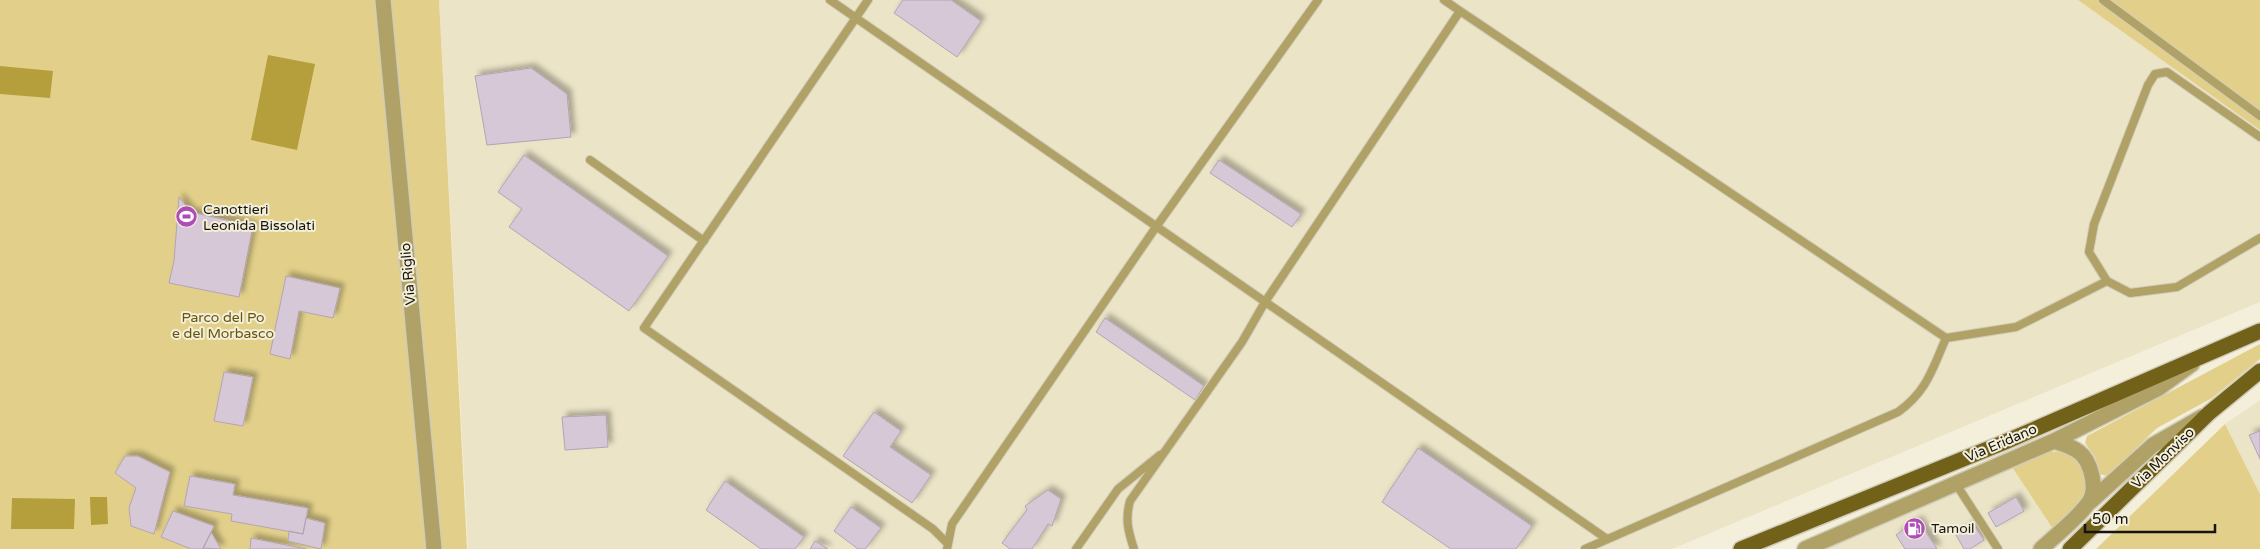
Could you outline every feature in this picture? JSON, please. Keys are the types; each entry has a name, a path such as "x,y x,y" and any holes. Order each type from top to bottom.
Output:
{"main road":[{"name":"Via Eridano","path":"1740,549 2005,442 2260,331"},
{"name":"Via Monviso","path":"2070,549 2209,413 2260,371"}],"street":[{"name":"Via Riglio","path":"383,0 434,549"},
{"path":"1805,549 2054,441 2159,388 2199,358"},
{"path":"2041,549 2153,445 2209,413"},
{"path":"2054,441 2067,445 2080,453 2086,461 2093,490 2090,502"}],"lane":[{"path":"830,0 1607,538"},
{"path":"868,0 644,328 933,529 947,546"},
{"path":"947,546 952,524 1156,227 1318,0"},
{"path":"1444,0 1946,338 2016,327 2107,281"},
{"path":"2104,0 2260,116"},
{"path":"1134,549 1127,527 1126,514 1130,501 1242,342 1265,302 1460,11"},
{"path":"2260,137 2167,72 2155,74 2148,86 2094,224 2089,252 2107,281 2130,293 2176,287 2260,238"},
{"path":"590,160 704,241"},
{"path":"1584,549 1898,412 1924,388 1946,338"},
{"path":"1076,549 1118,489 1169,447"},
{"path":"1956,484 1998,549"}],"shaded area":[{"path":"439,0 2078,0 2260,130 2260,302 1672,549 468,549"},
{"path":"268,55 315,64 297,150 251,140"},
{"path":"0,66 53,71 50,98 0,94"},
{"path":"2260,400 2260,494 2225,424"},
{"path":"2012,467 2053,529 2033,549 1815,549"},
{"path":"90,497 107,497 108,524 91,525"},
{"path":"12,498 75,499 74,529 11,529"}],"green space":[{"name":"Parco del Po e del Morbasco","path":"0,0 439,0 467,549 0,549"},
{"path":"2078,0 2260,0 2260,130"},
{"path":"2260,344 2260,359 2212,398 2157,428 2107,476 2100,474 2095,457 2085,443 2087,436"},
{"path":"2225,424 2260,494 2260,549 2096,549"},
{"path":"2047,452 2061,452 2071,455 2081,466 2085,481 2083,497 2079,504 2053,529 2012,467"}],"building":[{"path":"903,0 951,0 981,21 957,57 894,13"},
{"path":"531,68 567,94 571,137 487,145 475,76"},
{"path":"524,155 668,256 629,311 509,227 522,209 498,192"},
{"path":"1219,160 1301,214 1292,227 1210,173"},
{"path":"179,197 191,212 253,226 239,297 169,283 174,261"},
{"path":"286,276 340,288 333,318 299,311 290,359 270,354"},
{"path":"1105,318 1204,386 1195,400 1096,332"},
{"path":"224,372 253,377 243,426 214,421"},
{"path":"874,412 901,431 890,447 931,475 912,503 843,456"},
{"path":"606,415 608,447 565,450 562,417"},
{"path":"2260,431 2260,459 2249,435"},
{"path":"1418,448 1532,526 1516,549 1451,549 1382,502"},
{"path":"125,456 138,456 170,472 154,534 131,526 129,508 136,488 115,473"},
{"path":"190,476 235,484 233,495 308,508 303,534 231,521 232,514 184,506"},
{"path":"725,481 804,537 795,549 761,549 706,510"},
{"path":"1048,490 1061,499 1052,526 1048,524 1032,549 1010,549 1002,543 1027,510 1025,506"},
{"path":"2016,497 2024,511 1996,527 1988,513"},
{"path":"851,507 881,528 865,549 858,549 834,531"},
{"path":"173,511 214,526 203,549 191,549 161,537"},
{"path":"306,518 325,523 321,549 288,541 289,531 303,534"},
{"name":"Tamoil","path":"1918,520 1937,549 1905,549 1896,535"},
{"path":"1973,524 1984,540 1970,549 1964,549 1956,535"},
{"path":"211,532 221,549 203,548"},
{"path":"251,538 306,549 250,549"},
{"path":"815,541 828,549 810,549"}],"place":[{"name":"Canottieri Leonida Bissolati","path":"187,217"},
{"name":"Tamoil","path":"1915,528"}]}
